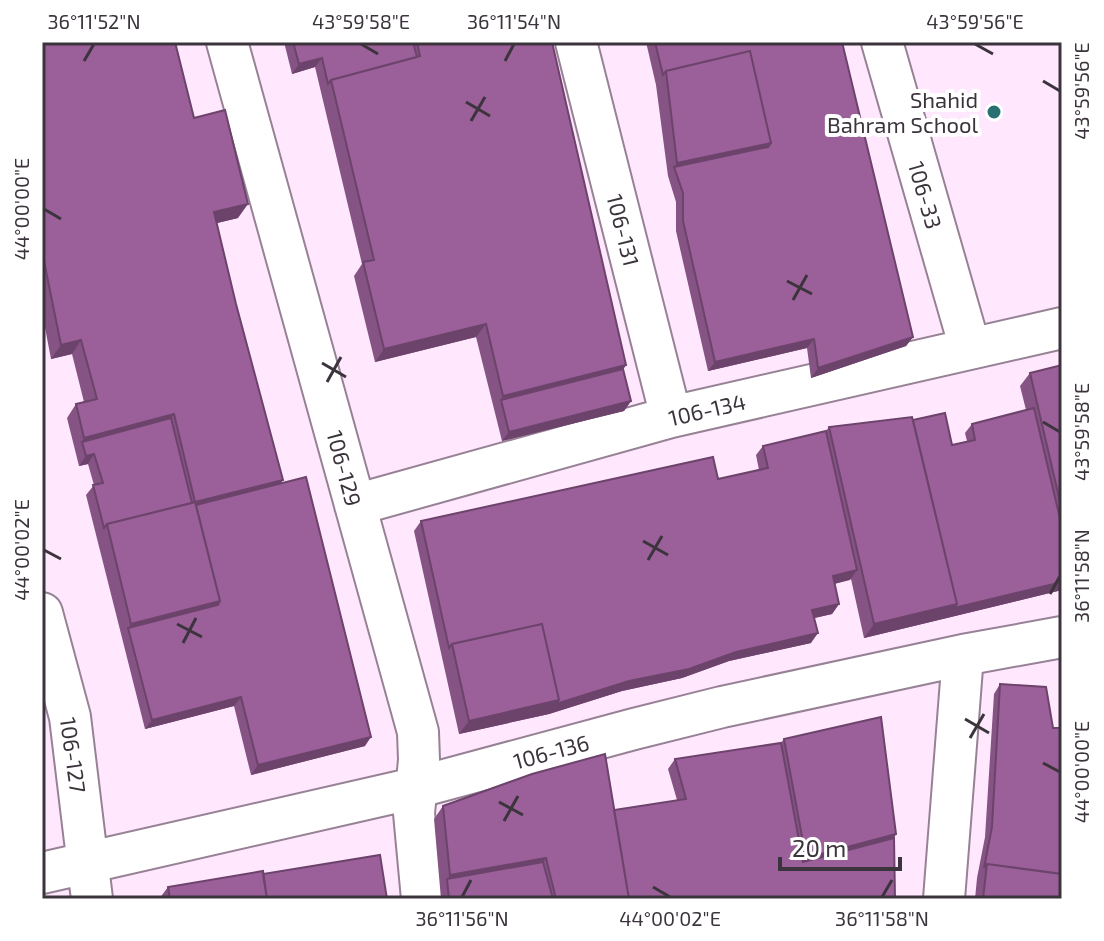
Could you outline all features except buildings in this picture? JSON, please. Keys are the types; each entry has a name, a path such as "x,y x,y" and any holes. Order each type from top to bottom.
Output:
{"street":[{"name":"106-129","path":"227,42 418,732 414,813 422,899"},
{"name":"106-131","path":"576,42 671,417"},
{"name":"106-33","path":"882,42 970,348"},
{"name":"106-134","path":"355,505 671,417 1062,328"},
{"name":"106-127","path":"42,613 70,717 90,880"},
{"name":"106-136","path":"42,873 90,880 634,729 963,655 1062,637"},
{"path":"944,899 963,655"}],"place":[{"name":"Shahid Bahram School","path":"994,112"}]}
